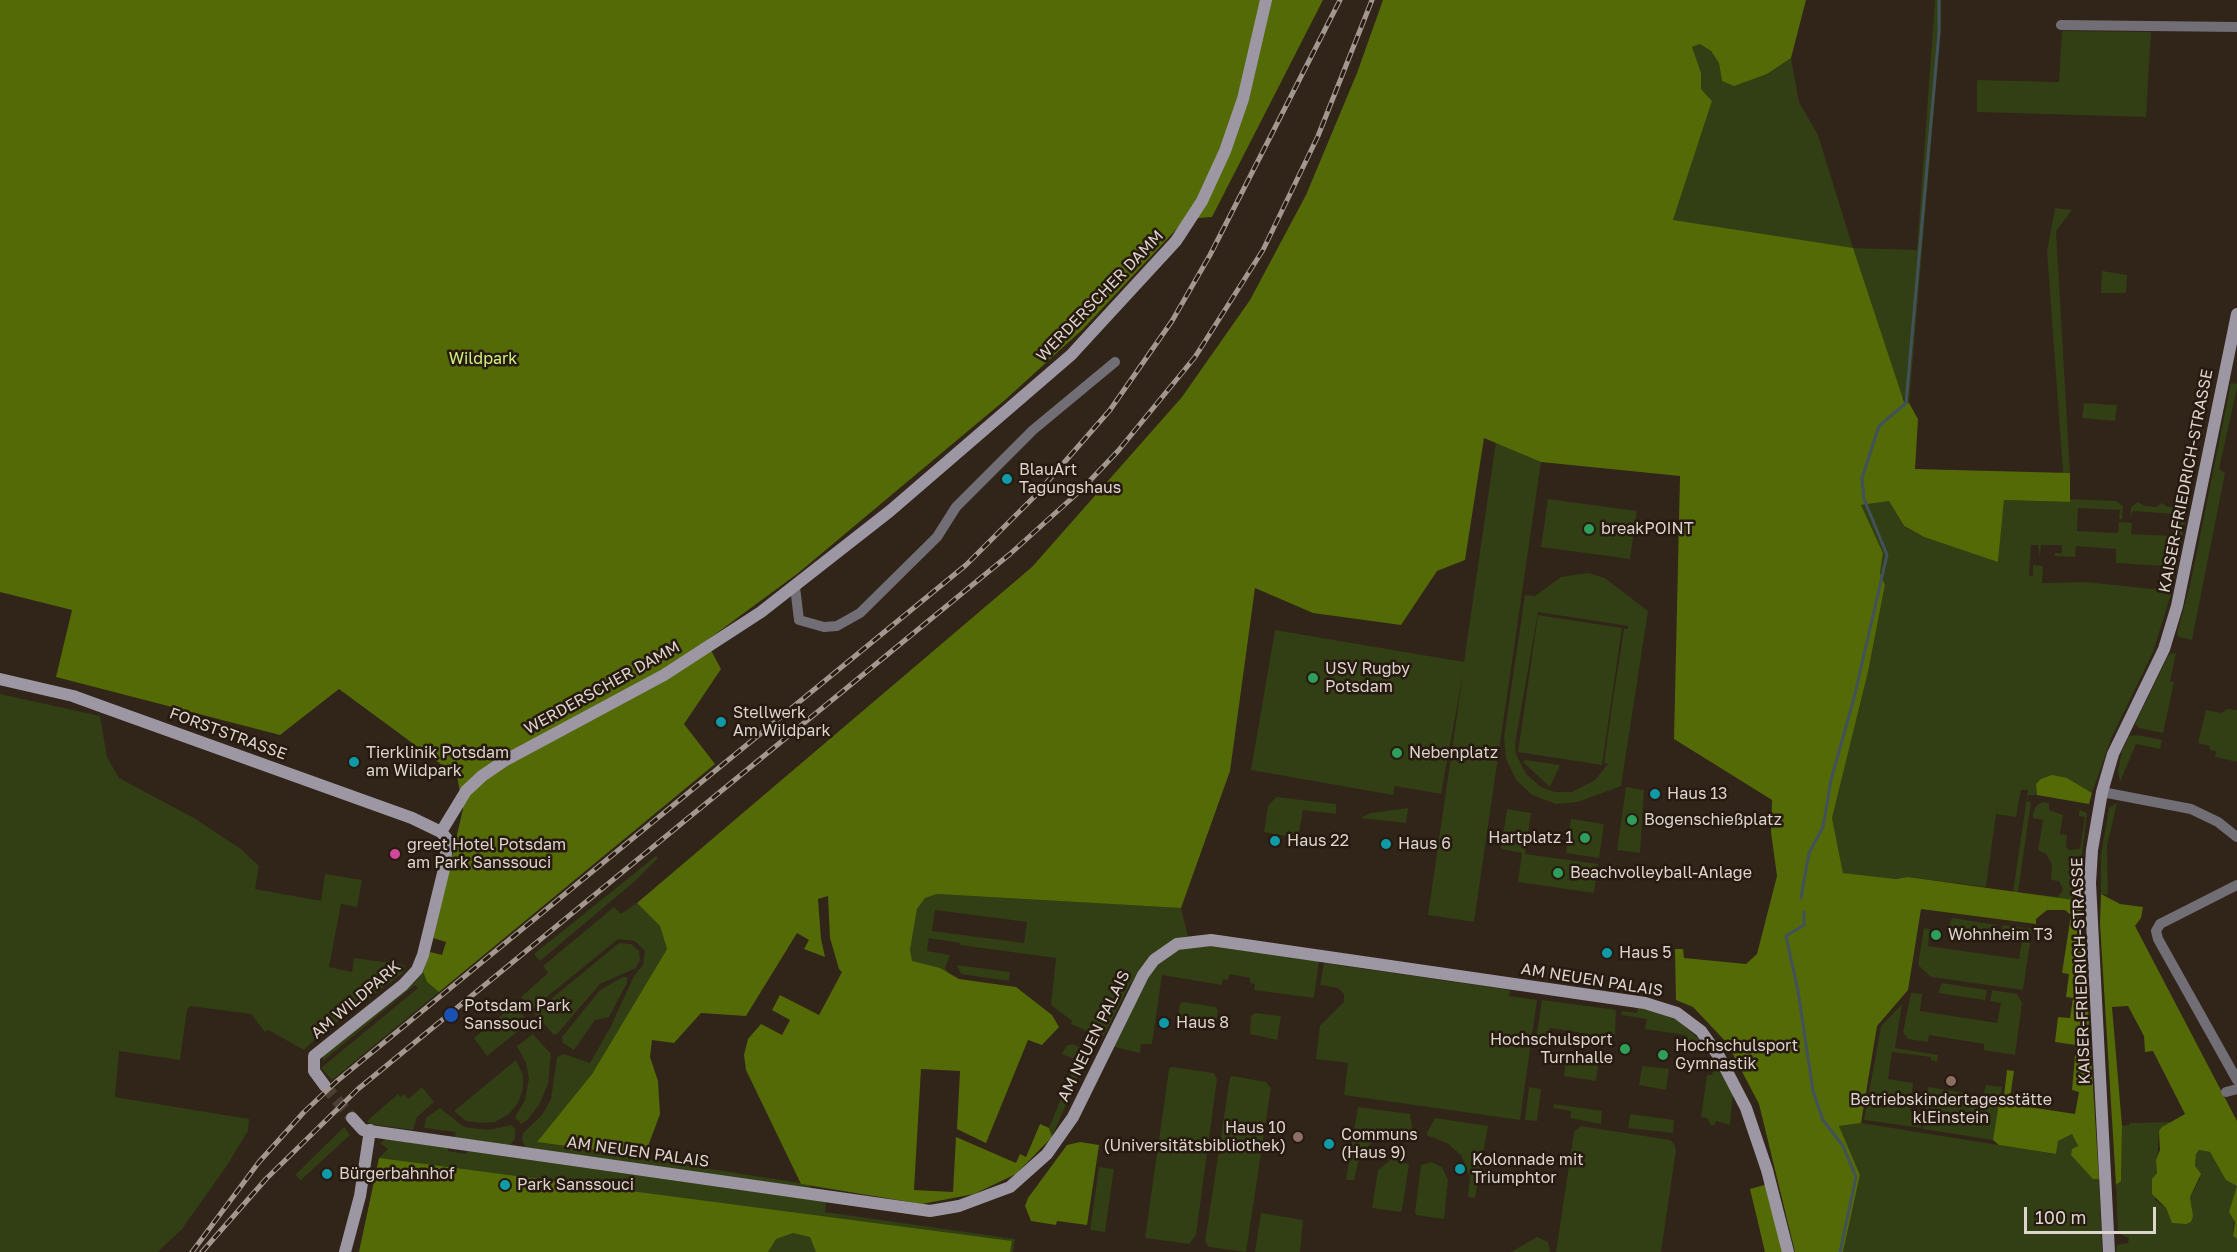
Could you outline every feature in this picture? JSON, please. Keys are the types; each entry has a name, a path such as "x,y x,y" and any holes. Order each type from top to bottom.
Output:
{"street":[{"name":"WERDERSCHER DAMM","path":"441,832 466,791 497,766 629,691 664,675 795,587 890,511 1071,355 1176,241 1202,201 1225,152 1256,48 1266,0"},
{"path":"2061,25 2237,27"},
{"name":"KAISER-FRIEDRICH-STRASSE","path":"2109,1252 2090,883 2092,850 2102,792 2113,754 2164,649 2177,606 2237,314"},
{"path":"795,587 799,620 824,627 837,626 860,613 937,537 956,507 1033,430 1115,362"},
{"name":"FORSTSTRASSE","path":"0,679 73,696 412,818 441,832"},
{"path":"2102,792 2191,809 2220,823 2237,837"},
{"name":"AM WILDPARK","path":"325,1086 314,1071 314,1056 403,986 417,970 423,955 447,856 447,839 441,832"},
{"path":"2237,885 2160,924 2156,931 2158,939 2237,1080"},
{"name":"AM NEUEN PALAIS","path":"370,1130 930,1211 959,1206 1010,1187 1047,1154 1073,1117 1143,975 1154,960 1177,944 1211,940 1645,1003 1677,1013 1701,1031 1720,1058 1746,1108 1762,1151 1788,1252"},
{"path":"345,1252 360,1196 370,1130 363,1130 352,1118"}],"green space":[{"name":"Wildpark","path":"0,0 1323,0 1212,217 1186,219 1083,329 1005,400 797,574 706,641 721,669 684,724 715,764 439,992 427,982 423,972 430,952 442,955 446,942 433,938 463,809 457,776 339,689 280,735 56,677 72,610 0,592"},
{"path":"1383,0 1806,0 1791,58 1767,74 1734,86 1722,81 1719,63 1711,51 1700,44 1692,47 1701,73 1701,89 1712,101 1673,220 1853,248 1904,402 1909,403 1918,419 1915,469 2070,473 2070,502 2004,500 1998,562 1924,537 1904,526 1889,501 1861,505 1883,553 1880,573 1885,585 1868,672 1832,818 1843,873 1896,879 1908,877 2081,901 2099,1179 2093,1179 2071,1155 2072,1149 2078,1146 2072,1134 2058,1141 2056,1154 1999,1145 1993,1140 1999,1103 2003,1104 2007,1070 2014,1071 2009,1104 2075,1114 2079,1092 2072,1090 2076,1045 2055,1042 2058,1017 2070,1018 2073,998 2066,997 2069,974 2062,973 2071,915 2065,910 2047,910 2036,919 2036,924 1921,909 1908,990 1877,1026 1861,1123 1839,1126 1860,1175 1843,1252 1795,1252 1759,1104 1727,1043 1693,1007 1676,1000 1675,949 1683,949 1684,958 1746,964 1757,954 1777,876 1771,832 1772,800 1674,739 1680,476 1541,462 1484,438 1465,560 1437,571 1401,625 1313,613 1255,588 1230,771 1181,908 937,894 925,898 917,909 910,950 912,961 940,968 959,979 1016,987 1052,1015 1059,1027 1042,1045 1028,1040 986,1143 957,1129 960,1071 921,1069 914,1190 953,1192 956,1137 1016,1163 1020,1154 1026,1157 1040,1124 1049,1128 1052,1137 1016,1174 974,1194 922,1204 801,1184 746,1070 744,1055 748,1039 761,1024 782,1035 790,1020 772,1010 780,995 819,1015 842,972 839,969 830,938 828,896 818,899 821,939 825,957 804,949 809,940 797,933 746,1016 701,1013 674,1043 652,1040 650,1057 658,1081 660,1114 644,1157 537,1142 592,1074 667,949 660,926 637,903 1032,567 1182,397 1250,300 1306,195 1357,73"},
{"path":"1560,0 1541,462 1474,922 1428,915 1463,674 1441,794 1395,786 1393,795 1251,770 1275,630 1464,662"},
{"path":"1935,0 1941,0 1941,27 1909,403 1673,220 1712,101 1701,89 1701,73 1693,54 1692,47 1700,44 1711,51 1719,63 1722,81 1767,74 1791,58 1799,102 1818,135 1853,248 1917,250"},
{"path":"2062,31 2151,32 2146,117 1977,112 1977,80 2059,82"},
{"path":"2055,208 2072,210 2056,231 2070,473 2063,473 2047,251"},
{"path":"2102,271 2127,275 2126,293 2101,293"},
{"path":"2231,383 2237,384 2237,388 2219,469 2225,473 2192,640 2179,637 2177,633 2190,585"},
{"path":"2084,403 2117,405 2115,421 2082,418"},
{"name":"breakPOINT","path":"1548,499 1637,511 1630,559 1541,547"},
{"path":"2070,499 2116,501 2123,506 2122,519 2119,519 2120,510 2078,508 2077,531 2118,533 2119,522 2132,523 2131,534 2173,536 2174,514 2133,511 2130,519 2131,507 2138,502 2145,506 2156,507 2162,503 2167,507 2176,506 2175,512 2186,515 2176,571 2166,570 2163,566 2116,563 2116,549 2076,546 2075,557 2055,556 2055,553 2062,553 2062,545 2041,545 2040,557 2038,545 2031,545 2029,576 2033,576 2033,565 2043,566 2042,583 2086,582 2172,591 2153,652 2111,739 2092,793 2067,778 2036,784 2037,795 2028,795 2027,801 2031,802 2018,892 2058,897 2063,890 2059,881 2051,880 2052,864 2046,854 2038,850 2043,820 2033,818 2033,813 2037,805 2043,802 2049,803 2049,810 2063,815 2060,834 2067,835 2066,847 2069,850 2080,849 2085,817 2079,816 2079,812 2080,810 2087,813 2081,863 2081,901 2063,901 2013,892 2028,790 2021,790 2016,817 1996,814 1986,887 1908,877 1896,879 1843,873 1832,818 1868,672 1885,586 1880,573 1883,553 1861,505 1889,501 1904,527 1924,537 1998,561 2004,500 2070,502"},
{"path":"1588,573 1605,578 1648,611 1621,786 1578,802 1556,804 1532,795 1516,780 1506,759 1504,737 1525,595 1535,596 1561,577","holes":["1538,612 1628,626 1628,629 1624,629 1612,706 1604,763 1608,764 1595,780 1572,792 1555,792 1541,787 1526,774 1516,754 1515,744"]},
{"path":"1538,615 1622,628 1602,765 1518,752"},
{"path":"2176,653 2170,681 2174,682 2163,733 2139,728 2135,724 2169,654"},
{"path":"0,694 100,716 107,757 119,778 194,818 241,849 259,866 255,889 321,901 325,874 362,880 357,907 341,904 329,967 352,972 354,958 405,965 403,973 322,1033 304,1050 268,1030 265,1032 251,1014 190,1006 187,1009 180,1060 119,1051 115,1097 249,1119 248,1131 226,1167 182,1229 158,1252 0,1252"},
{"path":"2227,709 2237,710 2237,762 2215,757 2216,751 2210,750 2210,746 2198,743 2206,710 2221,713"},
{"path":"2137,735 2162,740 2160,749 2136,744 2120,782 2118,771 2122,751 2129,736"},
{"path":"1526,760 1560,765 1550,787 1523,762"},
{"path":"2052,775 2067,778 2092,793 2089,804 2037,795 2036,784 2041,779"},
{"name":"Bogenschießplatz","path":"1626,787 1644,790 1640,853 1617,850"},
{"path":"1276,797 1336,804 1336,814 1303,810 1298,838 1264,832 1268,806"},
{"path":"2117,803 2107,846 2108,895 2101,894 2101,855 2109,808"},
{"path":"1408,808 1406,823 1360,818 1371,813"},
{"name":"Beachvolleyball-Anlage","path":"1507,809 1531,813 1525,854 1598,864 1594,893 1518,882 1522,853 1501,849"},
{"name":"Hartplatz 1","path":"1571,819 1604,824 1599,858 1566,853"},
{"path":"656,856 658,858 635,881 540,961 534,954"},
{"path":"937,894 1181,908 1188,936 1171,941 1147,959 1128,988 1104,1035 1100,1037 1071,1024 1072,1021 1051,1005 1056,958 960,945 960,943 929,938 927,951 950,955 945,968 948,973 912,961 910,950 917,909 925,898","holes":["935,910 1027,922 1024,943 932,931"]},
{"path":"2101,894 2120,904 2143,907 2141,918 2135,926 2237,1121 2237,1186 2226,1180 2210,1152 2199,1150 2196,1154 2195,1166 2201,1174 2190,1197 2193,1216 2191,1222 2186,1224 2172,1223 2166,1208 2152,1194 2152,1179 2157,1173 2156,1160 2160,1150 2159,1131 2185,1114 2153,1051 2145,1052 2144,1036 2128,1006 2112,1007 2122,1126 2121,1181 2116,1185 2100,924"},
{"path":"637,903 660,926 667,949 592,1074 537,1142 800,1183 811,1186 810,1189 525,1147 522,1140 523,1133 542,1115 551,1099 557,1057 564,1054 590,1063 610,1028 634,976 643,965 645,951 635,941 618,939 531,1010 521,997 548,973 543,966 614,907 621,914"},
{"path":"1952,918 1997,925 1996,935 1948,928"},
{"path":"2003,925 2032,929 2023,990 1931,977 1918,965 1924,928 1930,929 1928,946 2019,959 2023,933 2010,931 2009,936 2001,935"},
{"path":"619,943 631,944 639,951 640,960 636,968 600,984 554,1035 534,1013"},
{"path":"1212,945 1319,961 1314,998 1254,990 1255,984 1250,983 1250,978 1229,974 1228,980 1223,979 1222,985 1162,975 1152,1044 1141,1044 1140,1053 1115,1047 1113,1044 1147,976 1162,960 1179,949"},
{"path":"1324,963 1510,990 1509,996 1537,1000 1520,1120 1344,1095 1348,1063 1316,1059 1320,1026 1344,1002 1344,994 1338,988 1320,985"},
{"path":"957,965 1010,972 1009,981 961,974"},
{"path":"423,972 427,982 439,992 332,1080 321,1068 418,988 415,985 323,1061 323,1056 414,983"},
{"path":"627,977 627,983 609,1017 595,1020 574,1050 563,1043 562,1037 600,990"},
{"path":"1942,983 1987,990 1985,1000 1938,993"},
{"path":"1992,990 2017,994 2022,1003 2015,1055 1984,1050 1984,1044 1929,1035 1928,1042 1908,1039 1903,1032 1911,993 1922,994 1920,1011 1997,1023 2001,1003 1990,1001"},
{"path":"1542,1000 1616,1010 1615,1038 1550,1028 1547,1047 1535,1045"},
{"path":"1184,1002 1216,1007 1218,1011 1215,1026 1208,1028 1209,1020 1186,1017 1184,1024 1181,1023 1178,1018 1180,1004"},
{"path":"1902,1004 1895,1048 1938,1055 1937,1062 1931,1060 1931,1057 1892,1052 1888,1079 1913,1083 1910,1111 1923,1113 1921,1128 1864,1120 1881,1026"},
{"path":"514,1005 527,1020 527,1024 487,1056 474,1038"},
{"path":"1638,1006 1675,1018 1701,1041 1703,1049 1689,1046 1685,1035 1645,1029 1647,1019 1621,1015 1622,1011 1637,1013"},
{"path":"1255,1013 1281,1016 1277,1040 1250,1034 1251,1016"},
{"path":"533,1034 551,1054 548,1084 539,1105 521,1124 515,1117 525,1100 529,1078 526,1063 517,1046"},
{"path":"1072,1044 1089,1051 1052,1137 1049,1128 1077,1060 1062,1054 1066,1046"},
{"path":"1711,1055 1733,1092 1730,1125 1716,1121 1715,1125 1711,1125 1707,1118 1701,1117 1707,1075 1712,1075 1715,1063"},
{"path":"1587,1056 1599,1060 1596,1081 1564,1076 1566,1059"},
{"path":"516,1060 523,1075 523,1089 518,1103 509,1114 495,1122 481,1123 466,1121 454,1111"},
{"path":"1642,1066 1669,1069 1666,1090 1639,1085"},
{"path":"1172,1067 1214,1073 1217,1079 1196,1235 1189,1244 1145,1238 1169,1069"},
{"path":"1230,1077 1266,1082 1271,1088 1246,1252 1209,1247 1205,1242"},
{"path":"1986,1085 2002,1087 1993,1140 1923,1129 1928,1087 1983,1096"},
{"path":"422,1087 434,1102 417,1117 413,1130 370,1124 367,1121 398,1094 400,1097 404,1094 408,1099"},
{"path":"1529,1087 1541,1089 1537,1121 1525,1120"},
{"path":"1554,1104 1602,1111 1601,1124 1570,1118 1571,1111 1553,1108"},
{"path":"1358,1107 1410,1114 1413,1133 1389,1135 1371,1143 1359,1159 1354,1180 1346,1180"},
{"path":"440,1108 464,1127 488,1130 512,1125 515,1129 515,1139 510,1145 455,1137 456,1132 424,1128 426,1118"},
{"path":"1630,1114 1674,1120 1673,1133 1628,1128"},
{"path":"1435,1118 1488,1126 1475,1198 1468,1197 1470,1177 1461,1155 1447,1143 1426,1135"},
{"path":"2171,1122 2159,1131 2155,1200 2166,1208 2172,1223 2192,1209 2190,1197 2200,1179 2195,1166 2196,1154 2199,1150 2210,1152 2226,1179 2237,1186 2233,1236 2237,1239 2237,1252 2116,1252 2117,1245 2128,1243 2129,1238 2118,1233 2116,1185 2121,1181 2122,1126 2130,1123"},
{"path":"1861,1123 2055,1154 2058,1141 2072,1134 2093,1179 2099,1179 2102,1252 1843,1252 1860,1175 1839,1126"},
{"path":"1581,1126 1670,1140 1674,1144 1676,1150 1661,1252 1556,1252 1574,1132"},
{"path":"344,1127 350,1135 301,1180 295,1175"},
{"name":"Park Sanssouci","path":"386,1139 448,1148 448,1151 466,1154 467,1151 826,1202 825,1212 1015,1239 1013,1252 359,1252 379,1158 388,1149 380,1143"},
{"path":"1080,1142 1099,1145 1087,1225 1057,1221 1056,1225 1031,1221 1025,1206 1028,1198 1067,1145"},
{"path":"1394,1157 1401,1157 1404,1163 1409,1164 1402,1210 1400,1212 1372,1208 1378,1170"},
{"name":"Park Sanssouci","path":"379,1158 1012,1241 1010,1252 816,1252 810,1237 793,1233 776,1239 768,1252 359,1252"},
{"path":"1431,1162 1442,1167 1448,1180 1444,1219 1416,1215 1415,1212 1421,1165"},
{"path":"1099,1167 1114,1169 1105,1232 1090,1230"},
{"path":"1768,1184 1782,1252 1765,1252 1750,1189"},
{"path":"2237,1186 2237,1239 2233,1236 2235,1222 2229,1212"},
{"path":"1261,1213 1303,1220 1300,1252 1255,1252"},
{"path":"1537,1237 1548,1242 1550,1252 1511,1252"}],"waterway":[{"path":"1801,898 1809,853 1823,827 1831,780 1854,698 1887,555 1864,499 1862,478 1879,426 1906,403 1939,32 1939,0"},
{"path":"1804,912 1804,925 1786,936 1798,991 1813,1091 1823,1120 1843,1146 1856,1177 1840,1252"}],"tunnel":[{"path":"325,1086 352,1118"}],"railway":[{"path":"192,1252 259,1162 304,1112 337,1081 966,565 1034,497 1110,410 1172,321 1210,255 1340,0"},
{"path":"202,1252 266,1179 358,1089 1010,554 1082,489 1118,451 1195,357 1263,250 1318,136 1372,0"}],"place":[{"name":"BlauArt Tagungshaus","path":"1007,479"},
{"name":"breakPOINT","path":"1589,529"},
{"name":"USV Rugby Potsdam","path":"1313,678"},
{"name":"Stellwerk Am Wildpark","path":"721,722"},
{"name":"Nebenplatz","path":"1397,753"},
{"name":"Tierklinik Potsdam am Wildpark","path":"354,762"},
{"name":"Haus 13","path":"1655,794"},
{"name":"Bogenschießplatz","path":"1632,820"},
{"name":"Hartplatz 1","path":"1585,838"},
{"name":"Haus 22","path":"1275,841"},
{"name":"Haus 6","path":"1386,844"},
{"name":"greet Hotel Potsdam am Park Sanssouci","path":"395,854"},
{"name":"Beachvolleyball-Anlage","path":"1558,873"},
{"name":"Wohnheim T3","path":"1936,935"},
{"name":"Haus 5","path":"1607,953"},
{"name":"Potsdam Park Sanssouci","path":"451,1015"},
{"name":"Haus 8","path":"1164,1023"},
{"name":"Hochschulsport Turnhalle","path":"1625,1049"},
{"name":"Hochschulsport Gymnastik","path":"1663,1055"},
{"name":"Betriebskindertagesstätte klEinstein","path":"1951,1081"},
{"name":"Haus 10 (Universitätsbibliothek)","path":"1298,1137"},
{"name":"Communs (Haus 9)","path":"1329,1144"},
{"name":"Kolonnade mit Triumphtor","path":"1460,1169"},
{"name":"Bürgerbahnhof","path":"327,1174"},
{"name":"Park Sanssouci","path":"505,1185"}]}
